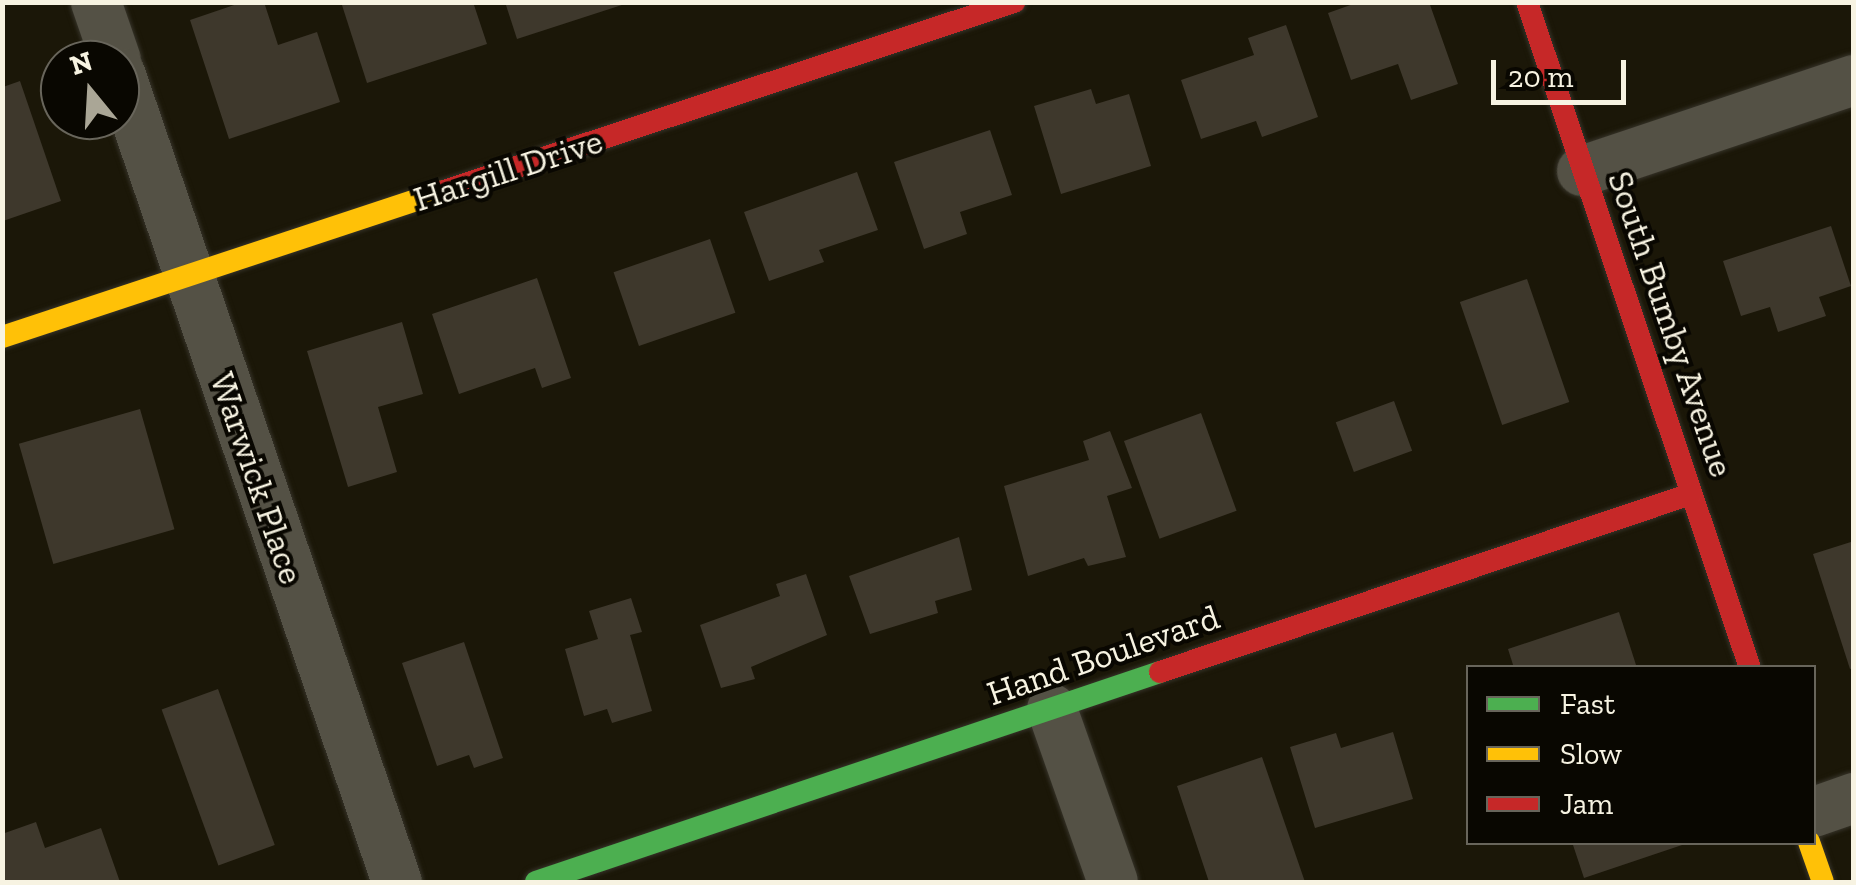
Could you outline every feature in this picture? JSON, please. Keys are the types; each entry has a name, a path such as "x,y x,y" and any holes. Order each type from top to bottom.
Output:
{"street":[{"path":"96,2 109,40"},
{"name":"Hargill Drive","path":"2,337 1014,2"},
{"name":"South Bumby Avenue","path":"1526,2 1749,665"},
{"path":"1582,170 1854,80"},
{"name":"Warwick Place","path":"140,133 396,882"},
{"name":"Hand Boulevard","path":"536,882 1692,494"},
{"path":"1052,708 1113,882"},
{"path":"1816,811 1854,798"},
{"path":"1811,845 1823,882"}],"building":[{"path":"243,2 264,2 278,45 317,32 340,102 229,139 190,20"},
{"path":"341,2 473,2 487,44 367,83"},
{"path":"505,2 628,2 628,3 517,39"},
{"path":"1359,2 1429,2 1458,84 1411,100 1398,64 1351,80 1328,13"},
{"path":"1286,25 1318,117 1262,137 1256,121 1201,139 1181,80 1254,55 1248,38"},
{"path":"20,81 61,201 3,221 3,87"},
{"path":"1091,89 1096,104 1129,94 1151,166 1061,194 1034,106"},
{"path":"990,130 1012,195 960,212 967,234 924,249 894,162"},
{"path":"857,172 878,230 819,250 824,262 769,281 744,212"},
{"path":"1831,226 1851,286 1819,297 1826,316 1778,332 1770,307 1741,316 1723,261"},
{"path":"710,239 735,313 639,346 614,272"},
{"path":"537,278 571,378 542,388 535,368 459,394 432,314"},
{"path":"1527,279 1569,402 1502,425 1460,302"},
{"path":"402,322 423,394 378,407 397,472 348,487 307,351"},
{"path":"1394,401 1412,451 1354,472 1336,422"},
{"path":"140,409 174,529 53,564 19,444"},
{"path":"1201,413 1237,511 1160,539 1124,441"},
{"path":"1110,431 1132,488 1107,496 1126,557 1088,566 1084,558 1028,576 1004,486 1089,460 1083,441"},
{"path":"959,537 972,590 935,601 938,613 870,634 849,576"},
{"path":"1854,541 1854,668 1850,669 1813,554"},
{"path":"806,574 827,635 751,667 755,679 721,688 700,625 780,596 776,584"},
{"path":"631,598 642,632 630,635 652,711 612,723 607,709 584,716 565,649 598,639 589,611"},
{"path":"1619,612 1636,665 1513,665 1508,649"},
{"path":"464,642 503,758 474,768 469,755 437,766 402,663"},
{"path":"218,689 275,845 218,866 162,710"},
{"path":"1393,732 1413,799 1315,828 1290,747 1336,733 1341,748"},
{"path":"1262,757 1305,882 1209,882 1177,786"},
{"path":"36,822 45,848 101,828 120,882 4,882 2,834"},
{"path":"1573,845 1682,845 1584,878"}],"traffic: fast":[{"path":"536,882 1160,672"}],"traffic: slow":[{"path":"2,337 441,192"},
{"path":"1810,845 1823,882"}],"traffic: jam":[{"path":"441,192 1014,2"},
{"path":"1527,2 1749,665"},
{"path":"1160,672 1691,494"}]}
